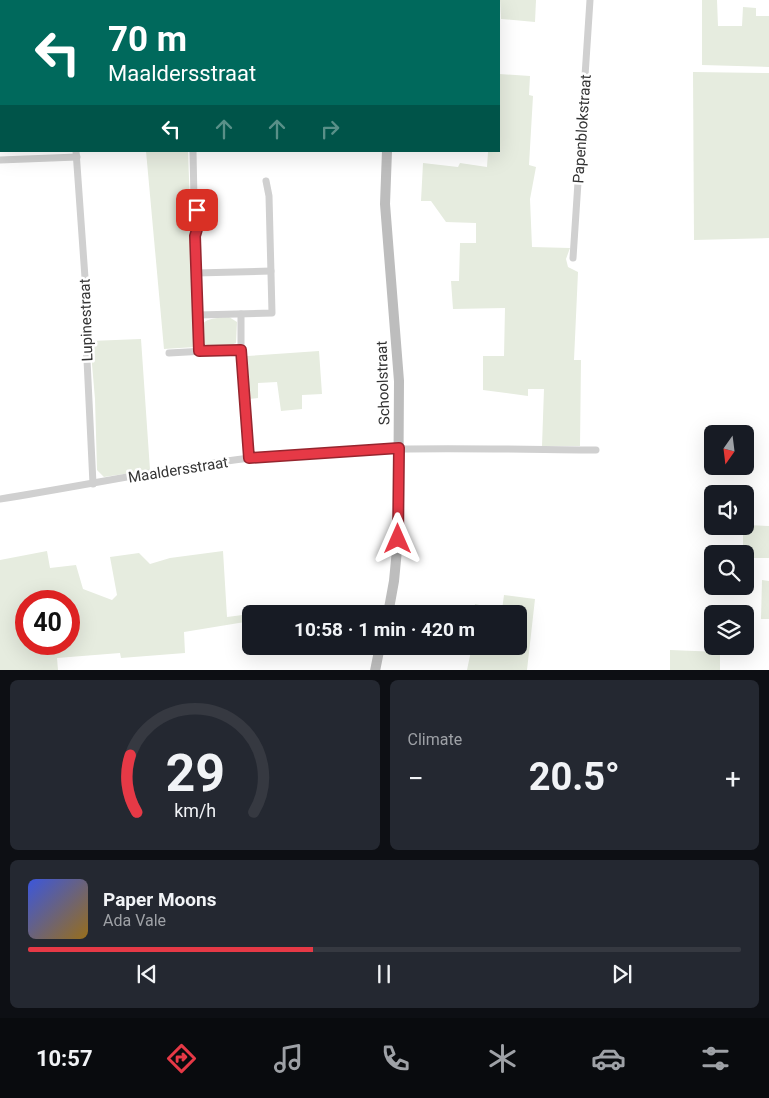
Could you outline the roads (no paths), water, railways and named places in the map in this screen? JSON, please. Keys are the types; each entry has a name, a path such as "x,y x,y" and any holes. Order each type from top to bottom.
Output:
{"street":[{"name":"Papenblokstraat","path":"573,258 590,0"},
{"path":"193,152 194,200 198,226 195,236 199,351"},
{"name":"Schoolstraat","path":"387,152 384,204 399,366 398,539 390,605"},
{"name":"Lupinestraat","path":"0,160 76,154 88,320 86,339 93,484"},
{"path":"198,315 272,313 269,196 266,181"},
{"path":"196,273 271,270"},
{"path":"241,314 241,350 249,458"},
{"path":"169,353 241,350"},
{"name":"Maaldersstraat","path":"0,499 249,458 399,448 596,450"},
{"path":"375,670 378,655"}]}
